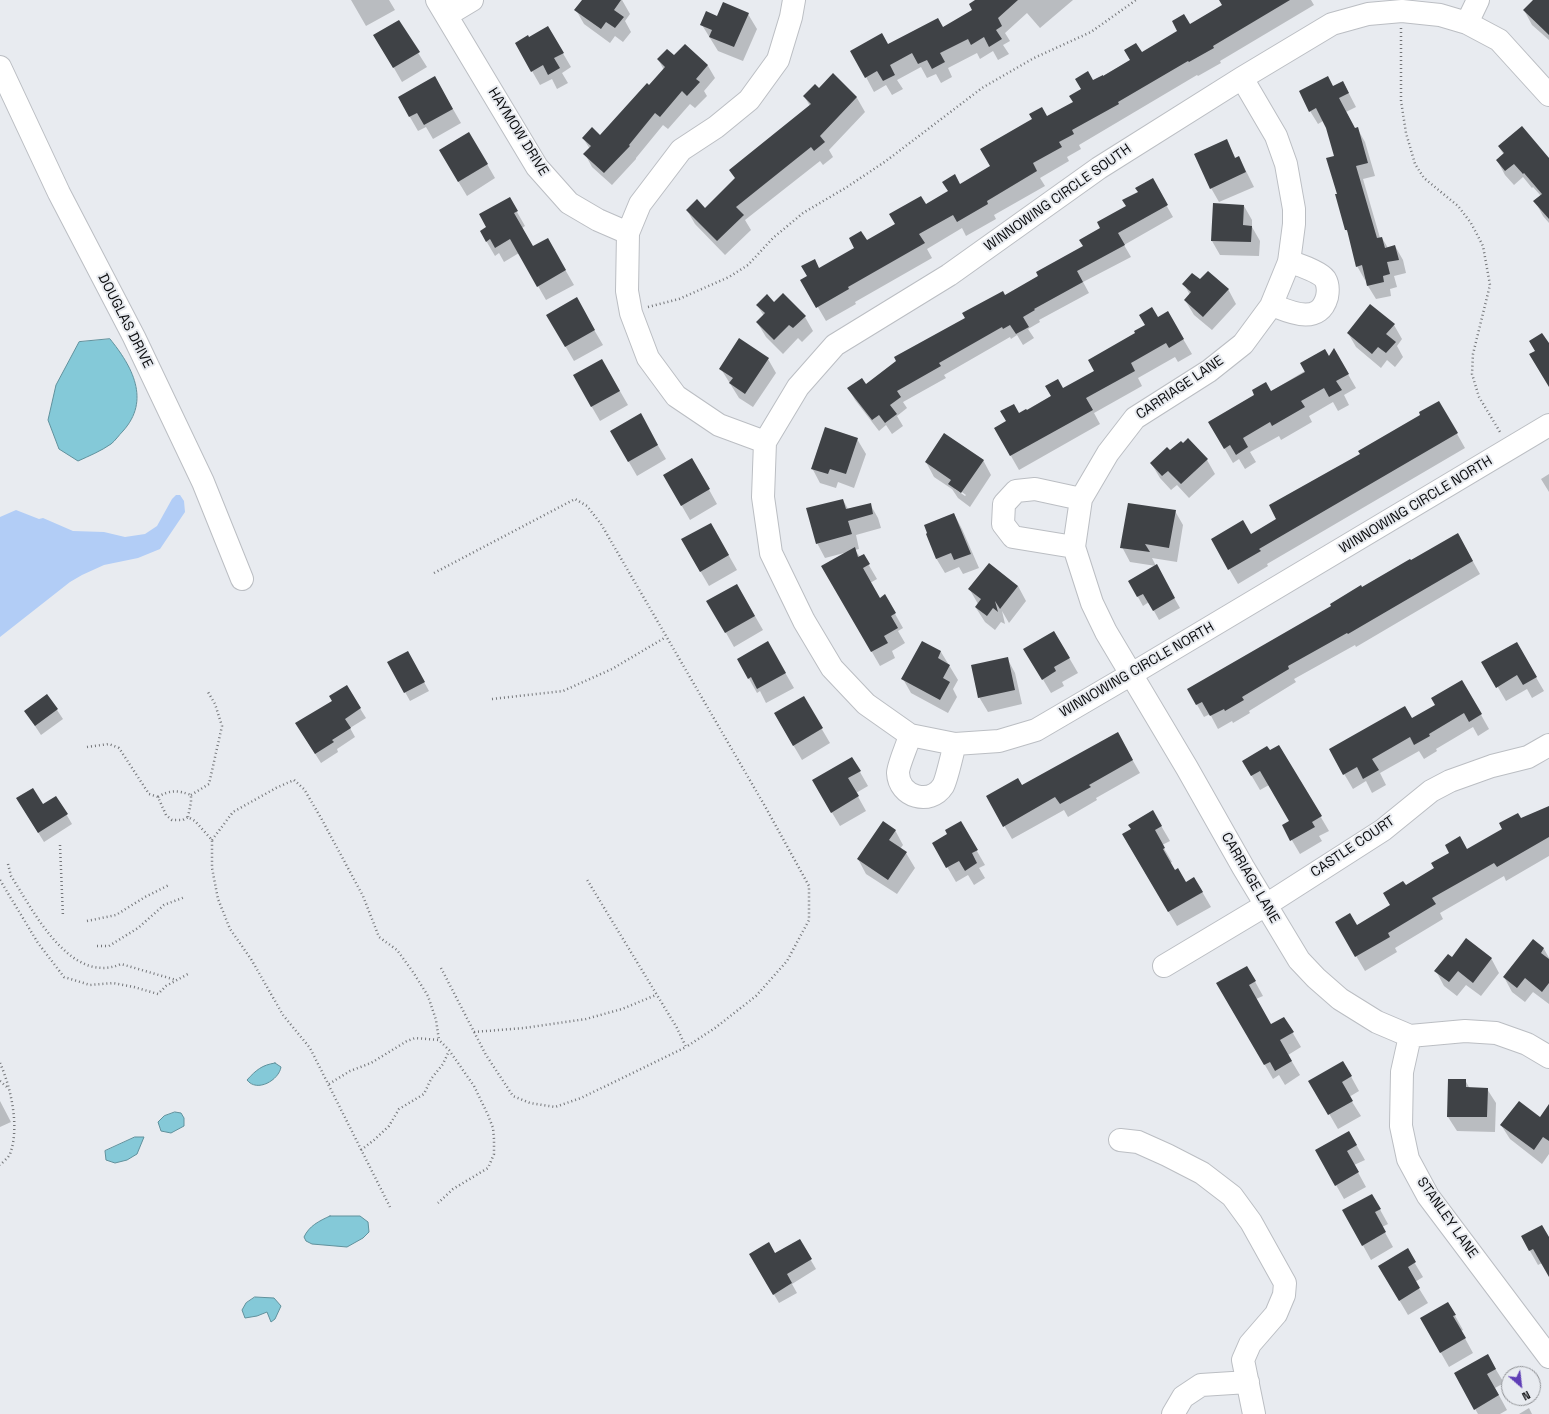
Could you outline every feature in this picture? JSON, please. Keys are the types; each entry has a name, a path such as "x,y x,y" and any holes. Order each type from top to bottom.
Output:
{"street":[{"path":"442,8 472,0"},
{"path":"765,442 718,425 676,396 648,358 631,313 628,291 628,233 640,204 681,150 716,127 749,100 774,66 778,60 791,17 794,0"},
{"path":"1467,23 1478,0"},
{"name":"HAYMOW DRIVE","path":"442,8 537,167 569,203 598,220 628,233"},
{"name":"WINNOWING CIRCLE SOUTH","path":"772,553 763,497 765,442 798,387 835,345 949,275 1098,168 1332,24 1368,14 1402,11 1440,15 1467,23 1499,40 1549,95"},
{"name":"DOUGLAS DRIVE","path":"0,66 59,193 134,338 189,453 242,579"},
{"name":"CARRIAGE LANE","path":"1242,78 1276,136 1286,164 1294,209 1294,224 1289,261 1272,305 1243,344 1209,372 1134,418 1108,453 1081,499 1074,547 1092,602 1106,632 1299,960 1316,978 1340,999 1377,1022 1410,1036 1465,1031 1496,1033 1527,1044 1549,1057"},
{"path":"1272,305 1299,315 1308,315 1319,311 1326,298 1328,286 1319,274 1289,261"},
{"name":"WINNOWING CIRCLE NORTH","path":"772,553 804,621 832,668 866,704 910,735 955,744 998,741 1036,730 1549,425"},
{"path":"1074,547 1013,537 1003,524 1004,504 1016,491 1035,489 1081,499"},
{"path":"910,735 898,772 900,782 906,790 916,797 926,798 943,786 955,744"},
{"name":"CASTLE COURT","path":"1164,966 1266,905 1383,830 1431,791 1450,781 1492,766 1528,757 1549,746"},
{"name":"STANLEY LANE","path":"1410,1036 1402,1072 1400,1126 1408,1160 1428,1196 1549,1357"},
{"path":"1120,1140 1138,1142 1167,1155 1202,1173 1232,1196 1251,1222 1285,1283 1284,1295 1276,1314 1250,1344 1243,1360 1254,1414"},
{"path":"1173,1414 1183,1398 1201,1385 1248,1382"}],"path":[{"path":"631,313 650,306 679,299 729,277 748,265 773,238 803,213 847,187 886,161 982,88 1034,58 1091,32 1136,0"},
{"path":"1402,11 1401,101 1406,133 1415,164 1424,178 1458,206 1471,223 1483,246 1490,285 1473,354 1472,374 1479,396 1510,448"},
{"path":"434,573 574,499 587,506 601,524 766,808 809,886 809,920 787,961 756,996 715,1028 686,1047 581,1098 556,1107 530,1103 513,1096 486,1055 441,968"},
{"path":"492,699 563,691 612,669 666,637"},
{"path":"158,797 166,792 179,791 191,795 209,784 222,726 215,704 208,692"},
{"path":"87,747 109,744 119,748 149,794 158,797 166,815 172,820 183,820 188,817 191,795"},
{"path":"390,1207 310,1048 283,1015 251,959 230,929 218,899 212,868 212,840 233,812 276,788 294,780 304,789 363,896 379,937 397,950 428,996 436,1020 438,1040"},
{"path":"188,817 195,821 212,840"},
{"path":"60,845 63,917"},
{"path":"8,864 11,876 54,941 79,962 95,968 111,969 121,964 176,980"},
{"path":"586,878 677,1028 686,1047"},
{"path":"0,880 38,943 64,977 90,985 112,983 134,987 158,994 166,986 188,974"},
{"path":"87,921 116,915 145,897 169,885"},
{"path":"97,946 109,946 138,928 164,905 185,897"},
{"path":"474,1032 524,1028 586,1020 622,1009 656,995"},
{"path":"329,1084 350,1071 371,1063 414,1038 438,1040 449,1050 474,1086 488,1115 493,1128 494,1154 488,1168 453,1189 438,1203"},
{"path":"361,1150 389,1126 399,1109 424,1094 431,1079 443,1064 449,1050"},
{"path":"0,1062 5,1075 14,1114 13,1140 10,1155 0,1165"},
{"path":"0,1081 8,1088"}],"shaded area":[{"path":"110,339 125,360 131,372 137,395 136,407 131,419 123,431 112,443 78,461 59,449 48,420 56,385 79,342"},
{"path":"176,495 180,495 184,501 185,512 160,549 138,558 104,565 82,575 70,582 0,637 0,517 16,510 39,519 43,518 73,531 104,532 125,537 145,534 157,526 172,499"},
{"path":"275,1063 281,1067 279,1072 272,1080 262,1085 256,1085 251,1084 247,1080 260,1068"},
{"path":"175,1112 181,1113 184,1118 184,1126 171,1133 161,1131 158,1122 164,1116"},
{"path":"135,1137 144,1137 137,1154 127,1160 115,1163 106,1160 105,1151"},
{"path":"330,1216 360,1216 368,1222 369,1232 363,1238 347,1247 312,1244 306,1241 304,1237 306,1233 318,1222"},
{"path":"255,1297 274,1298 281,1306 275,1319 271,1322 267,1312 257,1316 245,1318 242,1310 246,1303"}],"building":[{"path":"582,0 621,0 614,10 624,17 615,28 606,22 601,29 574,10"},
{"path":"975,0 1018,0 998,18 1002,26 996,30 1002,39 989,47 984,37 971,45 968,39 940,53 945,62 932,69 927,60 918,64 912,53 890,65 895,75 883,81 877,71 865,78 850,51 882,33 888,44 938,18 943,27 972,10 969,4"},
{"path":"1219,0 1290,0 1213,46 1214,48 1189,62 1188,61 1118,102 1119,104 1072,130 1074,134 1059,142 1062,147 1033,163 1037,171 987,201 988,204 957,222 953,215 919,234 925,243 848,287 849,289 816,308 800,280 807,276 801,266 815,259 819,268 854,248 849,238 861,231 867,240 895,224 889,214 921,196 926,204 948,191 942,182 955,174 960,184 990,166 980,149 1032,119 1029,114 1042,107 1047,116 1073,102 1069,96 1081,89 1075,79 1088,71 1093,80 1103,76 1130,60 1124,50 1136,43 1142,52 1177,31 1172,21 1184,14 1190,24 1222,5"},
{"path":"1533,0 1549,0 1549,35 1523,10"},
{"path":"723,2 749,13 734,47 709,37 712,30 700,25 706,11 717,16"},
{"path":"399,20 420,52 393,68 373,35"},
{"path":"548,26 564,53 554,58 560,68 548,75 543,65 531,72 515,43"},
{"path":"685,44 708,65 696,79 700,82 687,96 682,91 660,117 655,113 629,145 630,146 604,173 583,154 591,146 582,138 592,127 600,135 647,83 649,85 665,67 657,59 667,49 674,55"},
{"path":"833,73 857,97 820,136 825,142 814,151 811,147 736,207 744,215 717,241 686,210 697,199 705,208 735,178 729,170 811,104 803,96 815,84 819,88"},
{"path":"435,76 453,109 424,125 417,113 409,117 398,97"},
{"path":"1328,76 1333,86 1343,81 1349,93 1339,98 1355,128 1358,127 1368,163 1356,166 1377,238 1382,237 1385,248 1395,245 1399,260 1387,262 1390,274 1383,276 1384,282 1367,286 1362,265 1356,267 1347,230 1345,230 1335,194 1337,194 1326,158 1334,156 1326,128 1316,108 1309,112 1299,91"},
{"path":"1522,126 1549,158 1549,219 1533,201 1542,194 1524,173 1523,174 1514,164 1505,171 1496,160 1504,153 1498,146"},
{"path":"469,132 488,164 458,182 439,150"},
{"path":"1227,139 1235,158 1239,156 1246,172 1210,189 1194,154"},
{"path":"1153,178 1168,205 1118,233 1125,245 1077,271 1083,282 1034,309 1035,310 1023,317 1029,327 1016,334 1010,325 1003,329 1002,327 939,363 941,366 897,391 901,397 890,405 897,414 885,423 879,415 872,420 847,388 862,378 866,384 896,361 894,357 965,318 962,313 1003,291 1005,295 1038,276 1036,272 1083,246 1079,240 1100,228 1097,222 1126,206 1122,200 1138,192 1135,188"},
{"path":"510,197 518,211 514,213 533,246 548,238 566,270 537,287 510,239 495,248 490,239 486,242 480,231 486,227 479,214"},
{"path":"1213,203 1244,205 1243,225 1252,226 1251,242 1211,241"},
{"path":"1208,271 1229,289 1203,317 1184,300 1191,292 1182,284 1192,273 1200,279"},
{"path":"783,293 806,316 793,328 789,325 774,340 756,322 765,313 756,305 767,294 774,302"},
{"path":"577,297 595,330 565,347 546,315"},
{"path":"1370,304 1395,324 1386,334 1396,342 1386,353 1378,347 1372,354 1347,333"},
{"path":"1152,307 1158,317 1168,311 1184,339 1169,348 1166,343 1131,363 1135,371 1086,398 1093,410 1010,456 994,428 1006,421 1000,411 1014,404 1019,413 1026,409 1027,410 1051,396 1045,386 1058,379 1063,388 1094,371 1088,360 1135,333 1134,331 1145,325 1139,315"},
{"path":"1542,333 1549,343 1549,387 1529,354 1535,351 1529,341"},
{"path":"739,338 769,358 745,394 729,383 733,378 719,369"},
{"path":"1334,348 1349,374 1336,381 1342,390 1329,397 1324,388 1301,401 1305,407 1272,426 1270,422 1243,438 1248,447 1236,455 1230,445 1224,449 1208,422 1254,395 1252,390 1266,382 1271,391 1305,372 1300,363 1325,349 1329,356"},
{"path":"602,359 620,391 591,407 573,375"},
{"path":"1439,401 1458,433 1259,549 1261,551 1228,570 1211,539 1243,520 1251,534 1276,519 1269,505 1360,454 1358,451 1420,415 1419,412"},
{"path":"641,413 658,445 628,462 610,431"},
{"path":"825,427 858,438 846,474 830,469 828,474 811,469"},
{"path":"944,433 984,460 961,493 948,484 951,480 925,462"},
{"path":"1188,438 1208,459 1181,484 1168,471 1162,476 1150,463 1167,447 1170,450 1181,441 1183,443"},
{"path":"692,458 710,489 681,506 663,475"},
{"path":"843,499 846,509 871,503 873,514 848,521 852,534 816,544 806,508"},
{"path":"1128,503 1176,510 1169,548 1145,544 1150,552 1120,548"},
{"path":"954,513 971,554 954,560 951,553 936,559 924,525"},
{"path":"711,523 729,555 700,572 681,539"},
{"path":"1458,533 1473,561 1348,634 1347,633 1288,666 1289,669 1242,697 1244,700 1225,711 1224,709 1210,716 1202,702 1196,705 1187,689 1331,606 1330,604 1361,585 1362,587"},
{"path":"855,547 858,557 864,554 870,564 863,568 880,598 885,594 896,613 891,616 898,628 884,636 888,643 871,652 821,566"},
{"path":"989,563 1018,586 1000,609 995,601 998,612 993,608 987,616 975,607 981,599 968,589"},
{"path":"1157,564 1175,598 1153,611 1143,594 1137,597 1128,581"},
{"path":"737,584 755,616 725,633 706,601"},
{"path":"1054,631 1070,658 1054,667 1056,671 1042,680 1023,649"},
{"path":"768,641 786,673 757,689 751,677 748,679 737,659"},
{"path":"922,641 941,651 938,658 950,665 943,678 950,682 940,700 901,679"},
{"path":"1517,642 1537,677 1523,685 1517,675 1496,688 1481,662"},
{"path":"408,651 425,682 404,693 387,662"},
{"path":"1008,657 1015,690 978,698 971,665"},
{"path":"1462,680 1482,714 1469,722 1464,713 1414,745 1410,737 1372,759 1379,770 1363,779 1357,767 1343,775 1329,749 1405,706 1412,718 1435,705 1431,698"},
{"path":"347,685 361,708 345,719 351,728 332,740 334,742 315,754 295,723 332,701 329,696"},
{"path":"47,694 58,709 35,726 24,711"},
{"path":"804,696 823,728 793,746 774,713"},
{"path":"1118,732 1133,760 1089,785 1091,787 1060,804 1055,797 1003,827 986,796 1018,778 1022,785"},
{"path":"1279,745 1322,816 1312,822 1315,827 1290,841 1282,825 1289,821 1260,771 1251,776 1242,761 1267,746 1270,750"},
{"path":"852,757 861,771 848,778 859,796 831,813 812,780"},
{"path":"33,788 43,804 56,796 68,814 38,833 16,798"},
{"path":"1549,806 1549,837 1497,867 1494,863 1432,898 1436,904 1388,933 1390,937 1355,957 1335,922 1350,913 1357,925 1390,905 1383,893 1403,881 1406,885 1434,868 1431,863 1449,853 1445,845 1460,836 1467,849 1502,829 1499,823 1518,813 1521,818"},
{"path":"1153,810 1162,826 1155,830 1165,848 1163,849 1175,870 1178,868 1186,882 1194,877 1203,892 1168,912 1122,834 1131,829 1128,825"},
{"path":"883,821 896,830 889,840 907,852 888,880 857,859"},
{"path":"961,821 978,850 972,853 977,863 965,871 959,861 946,868 932,843 947,834 945,830"},
{"path":"1466,938 1492,958 1473,983 1458,971 1449,982 1434,971 1448,954 1452,957"},
{"path":"1533,939 1544,948 1541,953 1549,959 1549,983 1542,992 1525,978 1517,988 1503,977"},
{"path":"1247,966 1256,981 1249,985 1271,1024 1284,1017 1294,1032 1280,1040 1292,1061 1275,1071 1270,1062 1264,1065 1216,983"},
{"path":"1343,1061 1352,1076 1342,1082 1353,1101 1328,1115 1308,1081"},
{"path":"1448,1079 1466,1079 1466,1087 1488,1088 1487,1117 1447,1117"},
{"path":"1519,1101 1540,1117 1549,1104 1549,1141 1543,1137 1534,1150 1500,1125"},
{"path":"1349,1131 1357,1145 1347,1151 1359,1172 1335,1186 1315,1150"},
{"path":"1372,1194 1381,1209 1375,1212 1386,1232 1362,1246 1342,1210"},
{"path":"1542,1225 1549,1237 1549,1277 1533,1249 1529,1251 1521,1236"},
{"path":"800,1239 812,1259 787,1274 792,1283 773,1295 749,1254 769,1242 775,1253"},
{"path":"1408,1248 1416,1262 1408,1267 1420,1288 1399,1301 1378,1266"},
{"path":"1448,1302 1456,1315 1453,1316 1466,1338 1440,1353 1420,1318"},
{"path":"1488,1354 1496,1369 1487,1374 1499,1395 1474,1410 1454,1373"}]}
